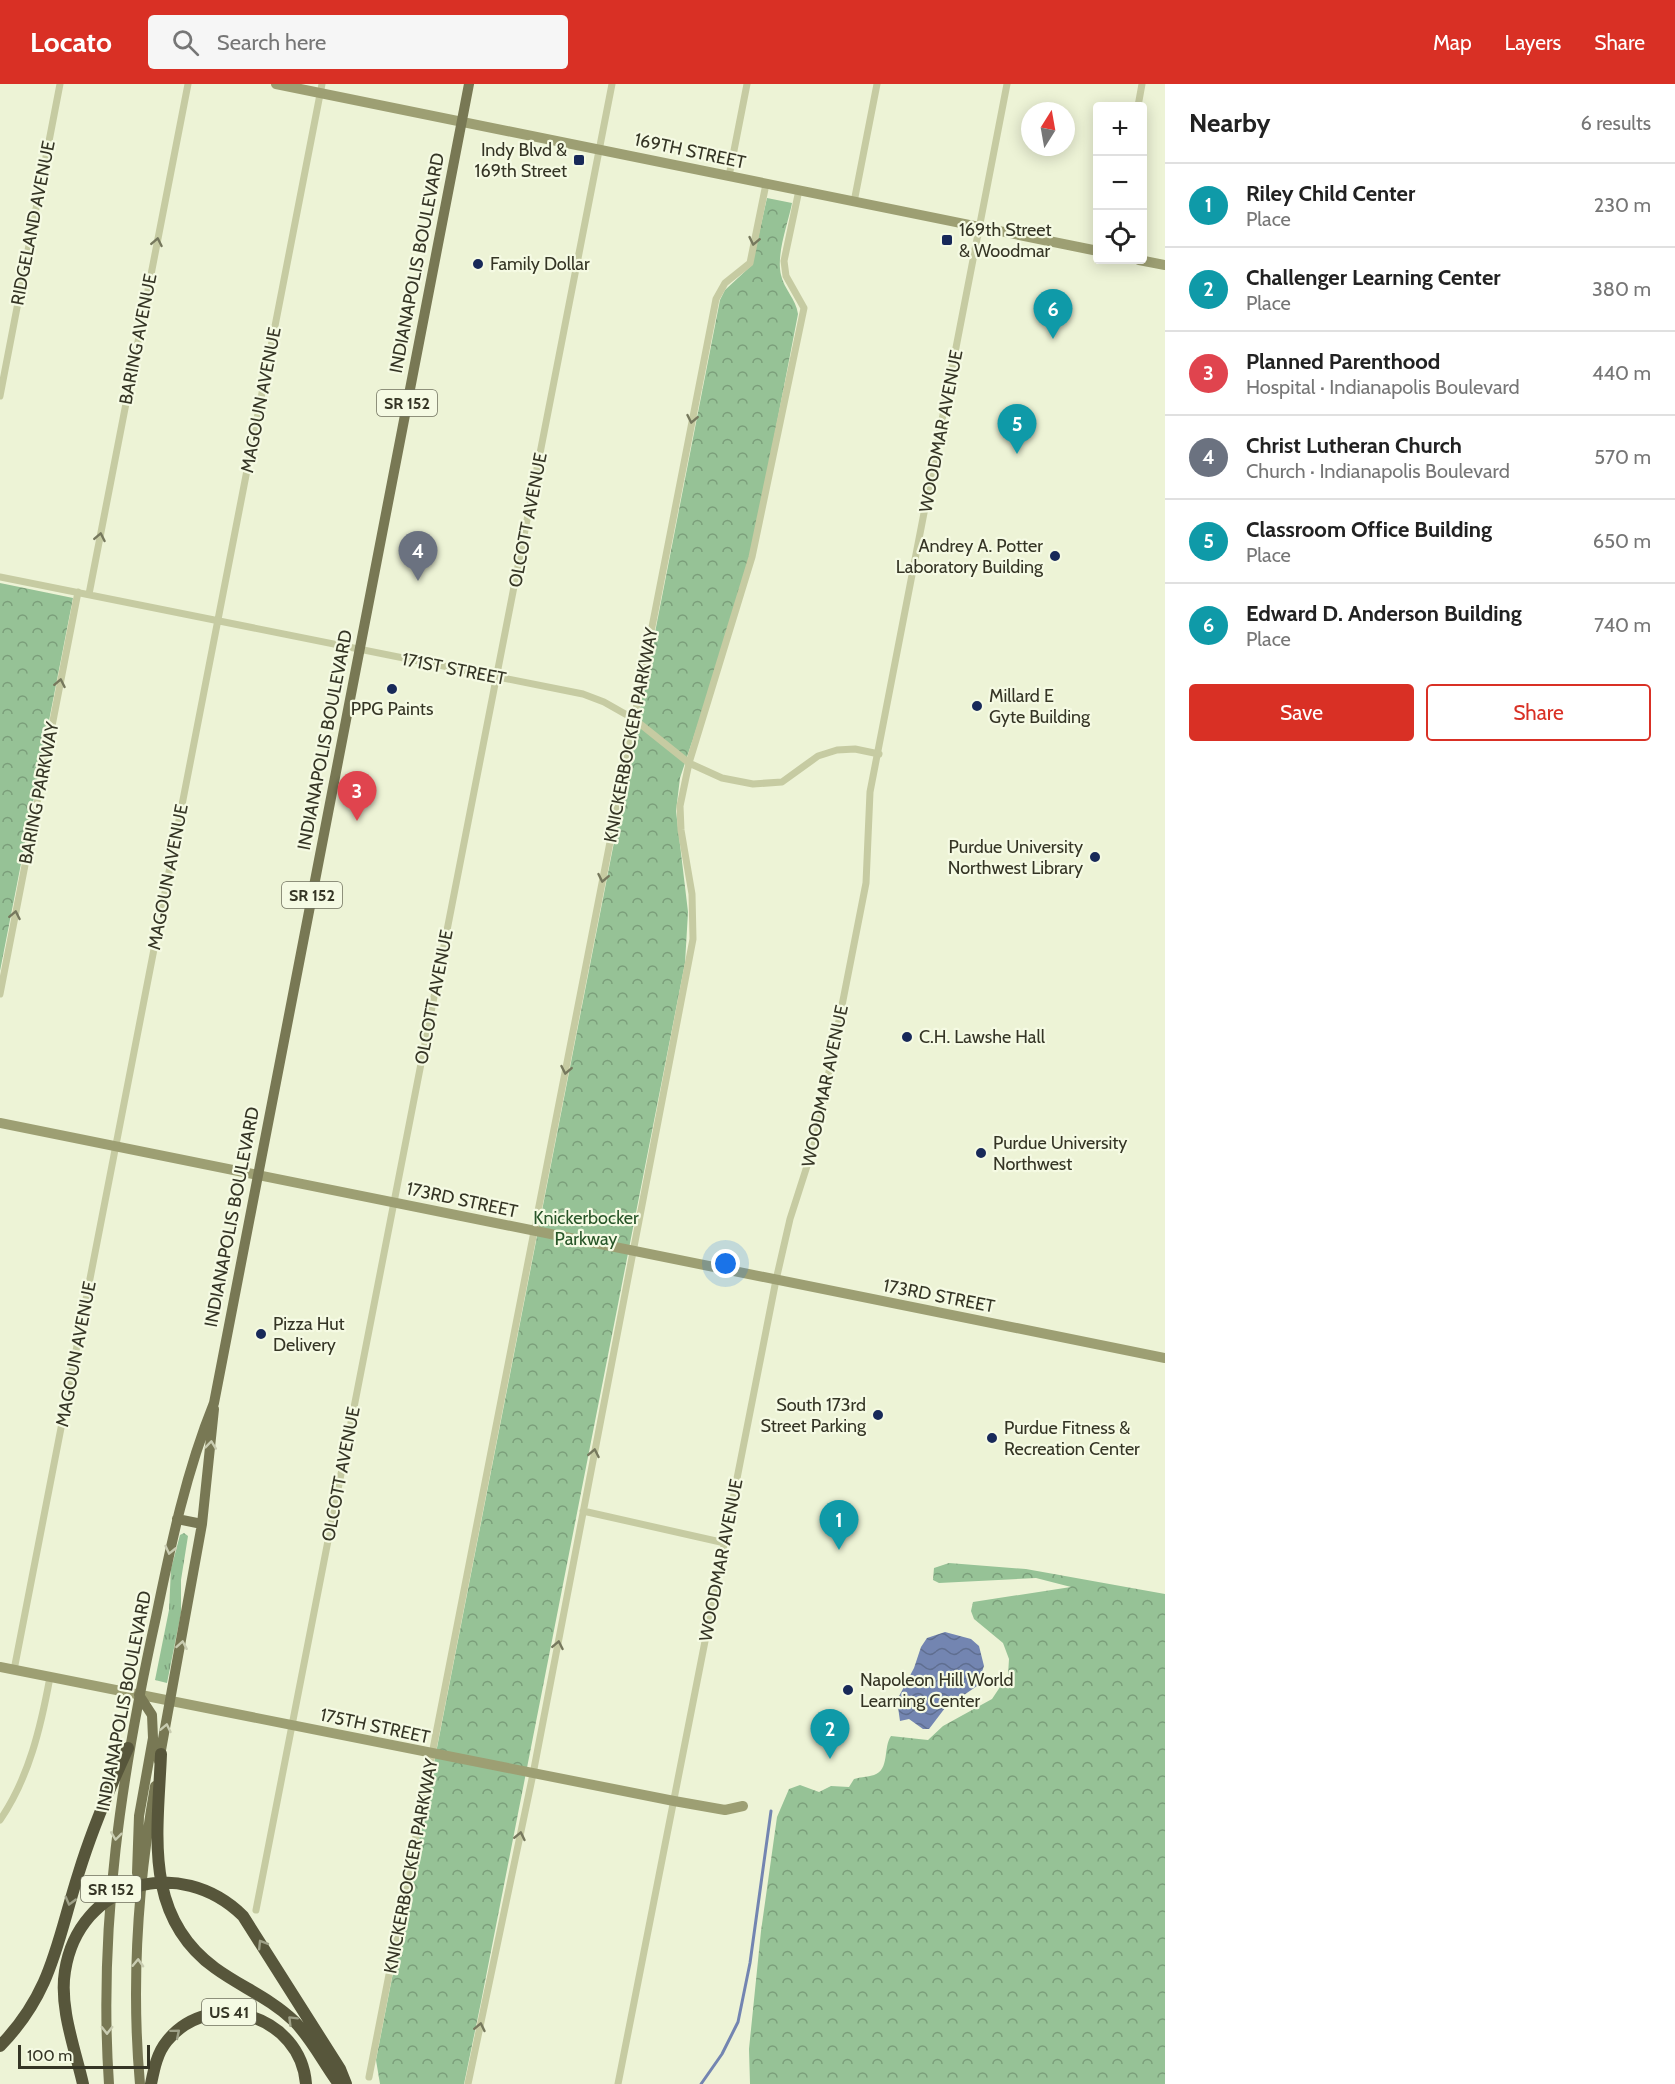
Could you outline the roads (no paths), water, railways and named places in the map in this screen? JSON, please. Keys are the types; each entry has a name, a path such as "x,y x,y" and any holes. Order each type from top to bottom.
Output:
{"highway":[{"path":"0,2046 20,2024 48,1978 85,1853 128,1748"},
{"path":"161,1754 156,1859 160,1880 178,1925 199,1954 213,1967 277,2006 297,2024 339,2084"},
{"path":"83,2084 63,1983 72,1946 93,1913 103,1904 129,1889 154,1883 177,1883 204,1889 233,1906 243,1916 340,2069 346,2084"},
{"name":"US 41","path":"152,2084 160,2052 176,2032 199,2019 226,2012 251,2016 286,2036 300,2057 306,2084"}],"main road":[{"name":"INDIANAPOLIS BOULEVARD","path":"140,2084 136,2002 139,1919 146,1836 172,1702 202,1524 214,1403 469,84"},
{"name":"INDIANAPOLIS BOULEVARD","path":"110,2084 108,1917 128,1748 177,1519 189,1473 214,1403"},
{"path":"189,1473 208,1476"},
{"path":"177,1519 202,1524"},
{"path":"139,1695 152,1714 153,1738 139,1816 137,1857 139,1919"}],"street":[{"name":"RIDGELAND AVENUE","path":"0,396 60,84"},
{"name":"BARING AVENUE","path":"89,594 188,84"},
{"name":"169TH STREET","path":"276,84 321,88 461,122 1093,250"},
{"name":"OLCOTT AVENUE","path":"256,1910 612,84"},
{"path":"729,176 747,84"},
{"path":"854,202 877,84"},
{"name":"WOODMAR AVENUE","path":"618,2084 776,1280 790,1219 816,1137 832,1058 866,883 868,810 1007,84"},
{"path":"1139,102 1142,84"},
{"name":"MAGOUN AVENUE","path":"14,1670 321,88"},
{"name":"KNICKERBOCKER PARKWAY","path":"369,2077 716,299 725,284 750,263 766,184"},
{"path":"468,2084 533,1774 693,939 692,894 681,831 680,806 689,763 752,557 804,308 786,276 784,261 799,190"},
{"path":"1147,262 1165,265"},
{"name":"171ST STREET","path":"0,577 583,694 604,702 633,719 689,763 722,778 753,784 782,782 818,756 837,750 855,749 879,754"},
{"name":"BARING PARKWAY","path":"0,994 78,592"},
{"name":"173RD STREET","path":"0,1123 1165,1358"},
{"path":"583,1511 725,1543"},
{"name":"175TH STREET","path":"0,1667 433,1755 674,1801 725,1810 743,1806"},
{"path":"0,1820 15,1797 32,1751 42,1720 50,1677"}],"water":[{"path":"945,1632 971,1639 979,1646 984,1666 977,1686 945,1708 929,1729 923,1729 909,1719 900,1721 897,1700 914,1668 921,1647 927,1638"}],"waterway":[{"path":"701,2084 722,2054 738,2022 750,1963 771,1811"}],"place":[{"name":"Indy Blvd & 169th Street","path":"579,160"},
{"name":"169th Street & Woodmar","path":"947,240"},
{"name":"Family Dollar","path":"478,264"},
{"name":"Edward D. Anderson Building","path":"1053,339"},
{"name":"Classroom Office Building","path":"1017,454"},
{"name":"Andrey A. Potter Laboratory Building","path":"1055,556"},
{"name":"Christ Lutheran Church","path":"418,581"},
{"name":"PPG Paints","path":"392,689"},
{"name":"Millard E Gyte Building","path":"977,706"},
{"name":"Planned Parenthood","path":"357,821"},
{"name":"Purdue University Northwest Library","path":"1095,857"},
{"name":"C.H. Lawshe Hall","path":"907,1037"},
{"name":"Purdue University Northwest","path":"981,1153"},
{"name":"Pizza Hut Delivery","path":"261,1334"},
{"name":"South 173rd Street Parking","path":"878,1415"},
{"name":"Purdue Fitness & Recreation Center","path":"992,1438"},
{"name":"Riley Child Center","path":"839,1550"},
{"name":"Napoleon Hill World Learning Center","path":"848,1690"},
{"name":"Challenger Learning Center","path":"830,1759"}],"park label":[{"name":"Knickerbocker Parkway","path":"586,1228"}]}
